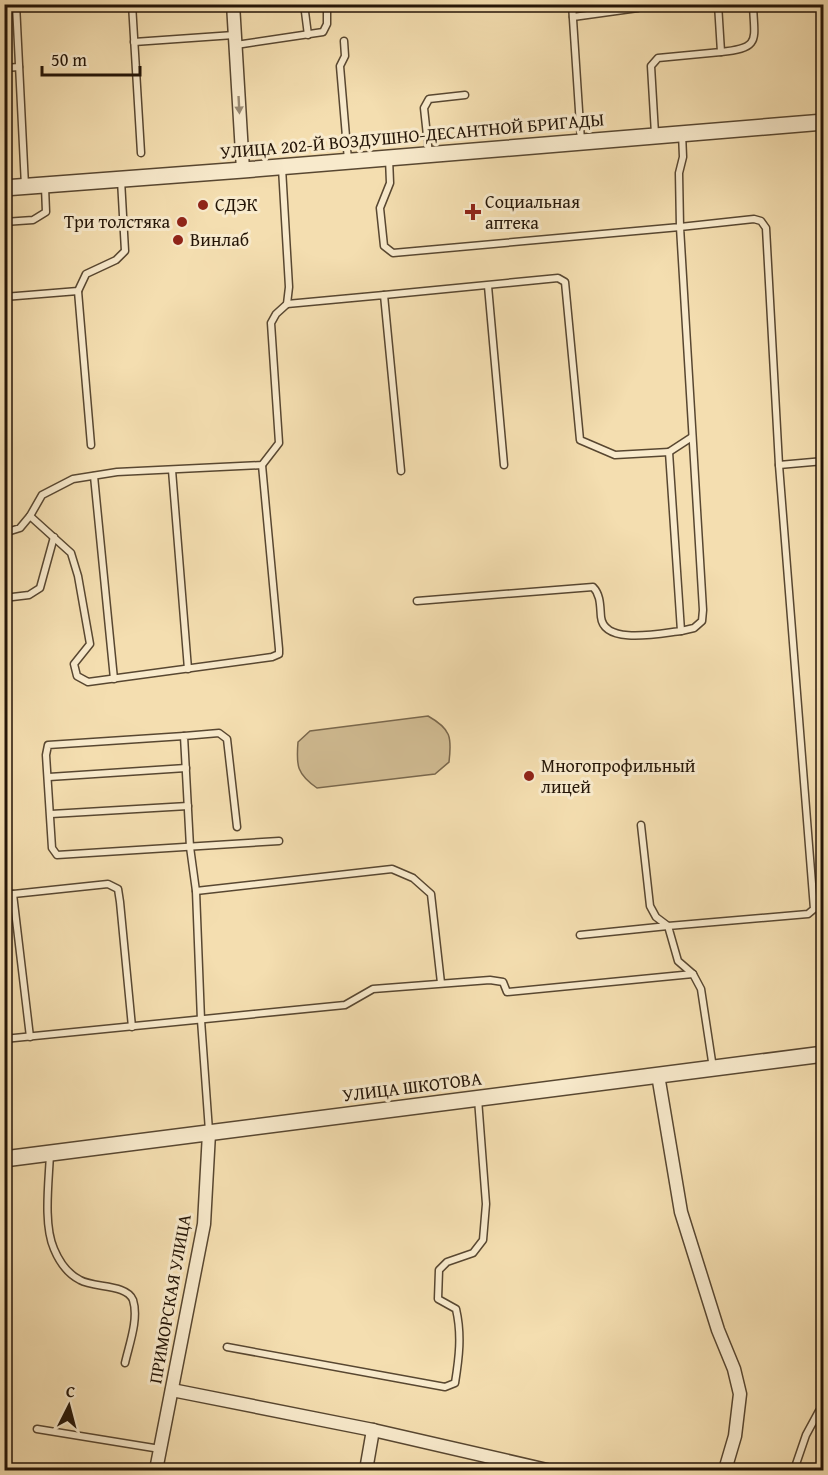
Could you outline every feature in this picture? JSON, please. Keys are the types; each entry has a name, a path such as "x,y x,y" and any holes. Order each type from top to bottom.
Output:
{"street":[{"path":"233,4 243,170"},
{"name":"УЛИЦА 202-Й ВОЗДУШНО-ДЕСАНТНОЙ БРИГАДЫ","path":"4,188 824,122"},
{"name":"УЛИЦА ШКОТОВА","path":"4,1159 824,1054"},
{"path":"658,1076 681,1212 718,1330 734,1369 740,1394 735,1436 725,1470"},
{"name":"ПРИМОРСКАЯ УЛИЦА","path":"156,1470 204,1224 209,1133"},
{"path":"172,1390 373,1430 547,1470"},
{"path":"366,1470 373,1430"}],"lane":[{"path":"16,4 25,186"},
{"path":"132,4 141,153"},
{"path":"304,4 308,35"},
{"path":"134,42 235,40 308,35 323,32 327,24 327,4"},
{"path":"572,4 581,142"},
{"path":"573,17 638,8 642,4"},
{"path":"718,4 722,52"},
{"path":"656,135 651,66 658,58 742,50 751,46 754,39 753,4"},
{"path":"344,41 345,56 340,66 348,161"},
{"path":"4,68 19,67"},
{"path":"429,154 424,108 426,103 429,99 465,95"},
{"path":"417,601 593,587 598,592 601,622 613,634 629,636 681,631 694,628 702,621 680,226 679,173 683,157 682,133"},
{"path":"389,157 390,183 380,208 384,246 393,253 754,219 761,220 766,228 778,465 814,909 808,914 580,935"},
{"path":"282,167 289,287 287,304"},
{"path":"91,445 78,291 86,274 116,260 125,251 121,179"},
{"path":"4,222 33,220 46,212 44,185"},
{"path":"30,516 71,553 78,576 90,644 74,664 77,676 88,682 279,654 262,465 279,443 271,323 276,314 287,304 558,278 564,282 580,440 615,455 669,452 692,437"},
{"path":"488,286 504,465"},
{"path":"4,297 78,291"},
{"path":"384,295 400,471"},
{"path":"669,452 681,631"},
{"path":"778,465 824,460"},
{"path":"4,533 20,528 42,495 73,479 117,472 262,465"},
{"path":"172,470 188,669"},
{"path":"94,476 114,679"},
{"path":"4,598 29,595 40,588 54,537"},
{"path":"237,826 227,739 219,733 48,746 46,755 52,849 57,855 279,841"},
{"path":"184,736 190,847 196,891 201,1020 209,1133"},
{"path":"49,777 186,768"},
{"path":"4,782 4,791"},
{"path":"51,814 188,806"},
{"path":"641,825 650,906 656,917 668,926 678,961 693,974 701,989 713,1068"},
{"path":"196,891 392,869 413,878 431,894 441,982"},
{"path":"4,895 108,884 118,889 132,1027"},
{"path":"13,894 30,1036"},
{"path":"4,1039 345,1005 373,989 441,982 490,980 503,982 507,992 693,974"},
{"path":"228,1347 445,1387 455,1383 460,1351 458,1318 456,1309 438,1299 439,1270 447,1262 473,1254 483,1240 486,1204 478,1098"},
{"path":"50,1153 49,1233 63,1265 81,1281 126,1290 132,1298 133,1324 125,1363"},
{"path":"794,1470 806,1435 819,1411 824,1410"},
{"path":"37,1430 161,1449"}],"shaded area":[{"path":"428,716 446,730 450,740 449,762 435,774 317,788 305,778 299,769 298,742 310,731"}],"place":[{"name":"СДЭК","path":"203,205"},
{"name":"Социальная аптека","path":"473,212"},
{"name":"Три толстяка","path":"182,222"},
{"name":"Винлаб","path":"178,240"},
{"name":"Многопрофильный лицей","path":"529,776"}]}
